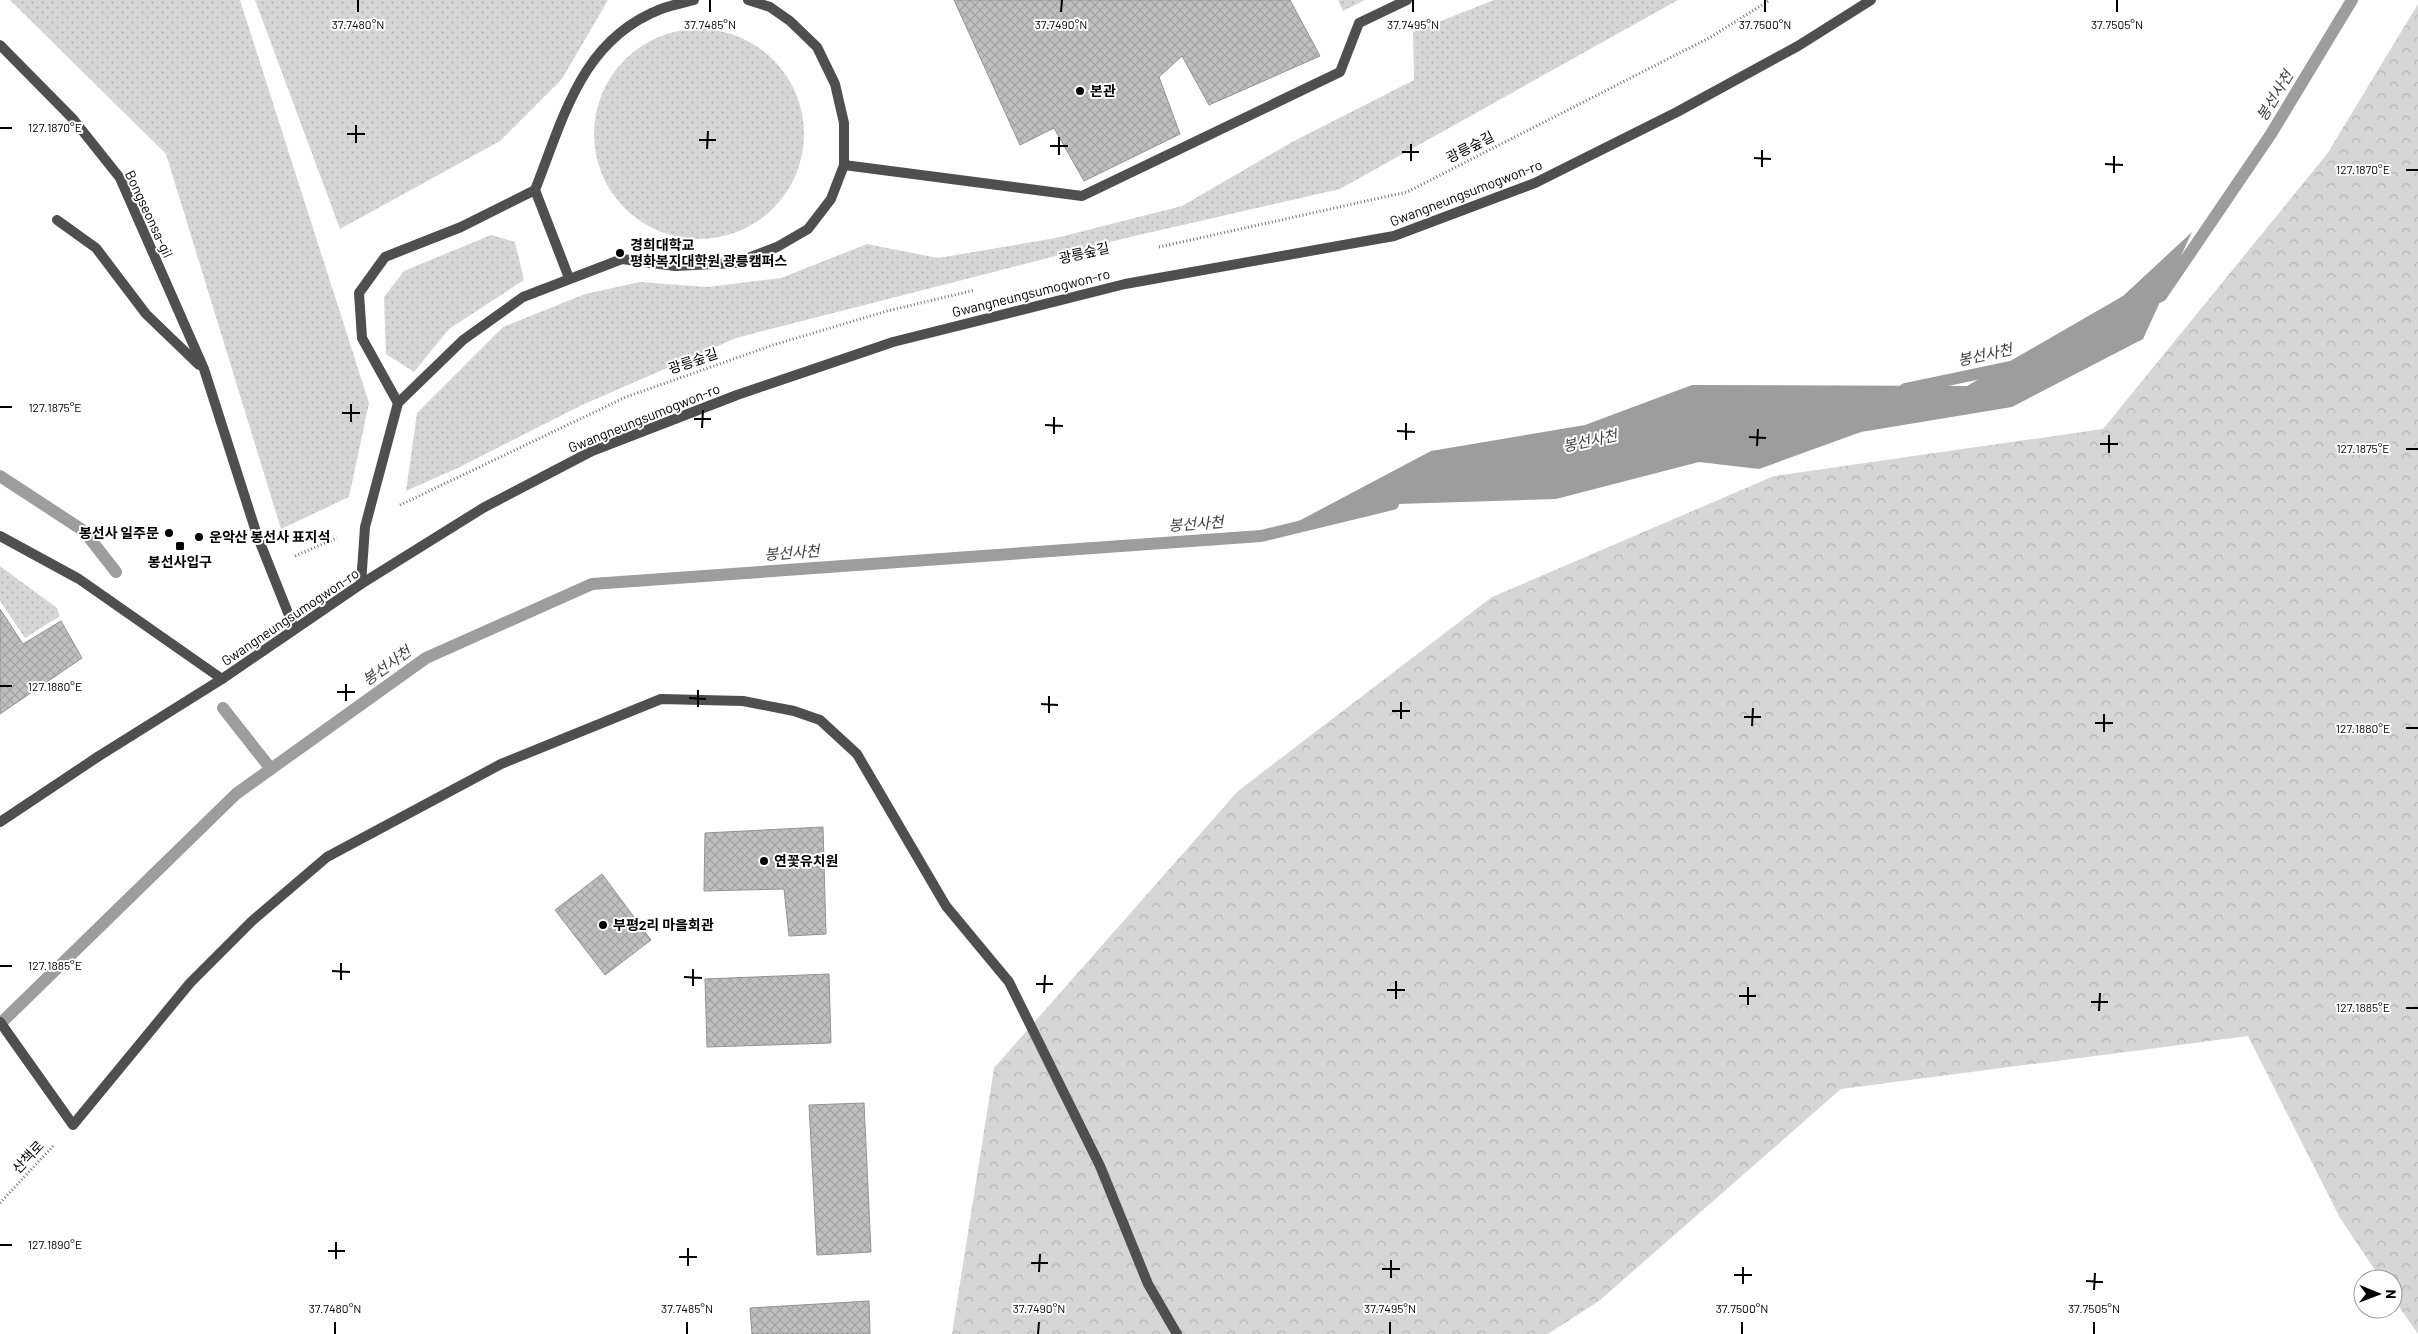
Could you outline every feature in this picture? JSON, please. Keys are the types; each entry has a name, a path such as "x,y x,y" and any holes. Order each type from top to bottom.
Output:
{"street":[{"path":"398,403 362,338 359,293 385,257 461,227 535,190 579,80 602,48 625,27 661,8 694,0"},
{"path":"361,584 365,527 398,403 463,340 523,296 622,259 675,266 735,263 777,247 808,229 831,199 844,165 844,123 835,84 817,47 770,4 748,0"},
{"path":"844,165 1082,196 1340,72 1359,24 1407,0"},
{"name":"Gwangneungsumogwon-ro","path":"0,822 222,679 361,584 483,508 592,451 737,395 893,342 1125,284 1215,266 1394,236 1535,183 1677,112 1798,46 1871,0"},
{"name":"Bongseonsa-gil","path":"0,45 73,119 120,178 204,369 257,535 271,565 294,628"},
{"path":"535,190 569,278"},
{"name":"Bongseonsa-gil","path":"58,220 96,248 146,314 204,369"},
{"name":"Gwangneungsumogwon-ro","path":"0,536 79,579 222,679"},
{"path":"0,1022 73,1126 190,983 252,921 327,857 501,764 661,700 743,701 785,709 820,720 857,754 946,906 1009,982 1100,1166 1148,1284 1177,1334"}],"path":[{"name":"광릉숲길","path":"1155,248 1406,192 1709,38 1770,0"},
{"name":"광릉숲길","path":"271,565 365,527 392,508 626,397 773,345 887,311 983,288"},
{"name":"산책로","path":"0,1203 73,1126"}],"green space":[{"path":"10,0 240,0 369,403 349,497 281,529 166,154"},
{"path":"255,0 608,0 562,79 500,141 340,229"},
{"path":"1338,0 1365,0 1343,11"},
{"path":"1494,0 1678,0 1340,189 1126,238 736,338 582,405 460,467 406,491 417,413 503,327 585,294 640,282 708,287 781,278 867,244 938,258 1056,238 1182,206 1292,142 1414,80 1413,32"},
{"path":"2418,4 2418,1334 2403,1312 2403,1269 2374,1269 2340,1218 2248,1036 1841,1089 1599,1301 1548,1334 952,1334 994,1068 1238,791 1492,597 1774,476 2103,429 2327,154"},
{"path":"689,29 709,29 730,33 749,41 766,53 780,67 792,84 800,103 804,134 800,165 792,184 780,201 766,215 749,227 730,235 709,239 689,239 668,235 649,227 632,215 618,201 606,184 598,165 594,144 594,124 598,103 606,84 618,67 632,53 649,41 668,33"},
{"path":"491,235 515,242 524,280 449,329 414,372 386,354 384,297 404,271"},
{"path":"0,566 57,608 60,616 25,638 0,601"}],"water":[{"path":"2192,232 2143,339 2012,407 1861,432 1759,469 1699,462 1556,499 1398,504 1295,523 1431,451 1585,425 1692,385 1967,386 2123,296"}],"building":[{"name":"본관","path":"954,0 1290,0 1320,56 1209,105 1182,56 1159,77 1180,134 1084,181 1054,128 1020,145"},
{"path":"0,609 23,644 61,621 82,658 0,714"},
{"name":"연꽃유치원","path":"823,827 826,934 789,936 784,889 704,891 705,833"},
{"name":"부평2리 마을회관","path":"602,874 651,940 605,975 555,910"},
{"path":"829,974 831,1043 707,1047 705,979"},
{"path":"864,1103 871,1252 817,1255 809,1105"},
{"path":"869,1301 870,1334 752,1334 750,1308"}],"waterway":[{"name":"봉선사천","path":"2156,298 2161,296 2271,134 2352,0"},
{"name":"봉선사천","path":"1905,389 2010,367"},
{"path":"0,476 84,531 116,572"},
{"name":"봉선사천","path":"0,1024 236,794 426,658 592,584 1261,536 1393,504"},
{"path":"223,708 271,769"}],"place":[{"name":"본관","path":"1080,91"},
{"name":"경희대학교 평화복지대학원 광릉캠퍼스","path":"620,253"},
{"name":"봉선사 일주문","path":"169,533"},
{"name":"운악산 봉선사 표지석","path":"199,537"},
{"name":"봉선사입구","path":"180,546"},
{"name":"연꽃유치원","path":"764,861"},
{"name":"부평2리 마을회관","path":"603,925"}]}
